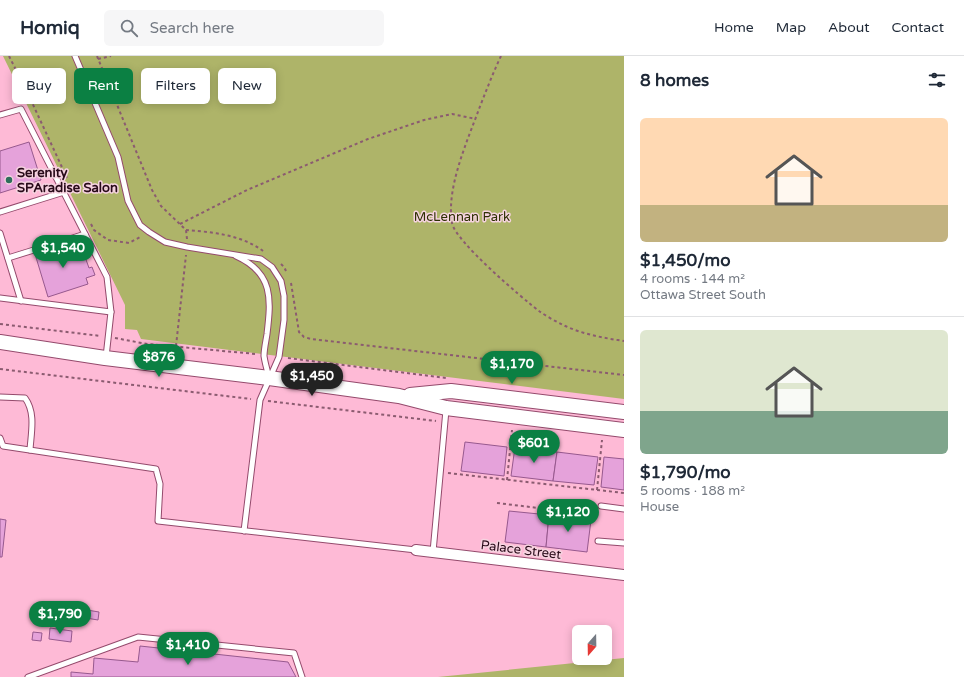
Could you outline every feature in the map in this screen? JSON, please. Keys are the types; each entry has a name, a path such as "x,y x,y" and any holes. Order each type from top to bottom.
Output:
{"main road":[{"path":"0,342 53,351 399,396 446,408 624,430"},
{"path":"0,350 53,351"},
{"path":"399,396 451,391 624,412"}],"street":[{"name":"Palace Street","path":"416,550 624,575"}],"lane":[{"path":"75,56 118,157 128,201 140,225 148,232 165,242 187,247 254,257 272,267 281,281 284,296 284,320 279,357 260,400 244,531"},
{"path":"0,115 21,109 107,277 111,312 105,358"},
{"path":"0,212 64,192"},
{"path":"0,233 21,301"},
{"path":"45,247 85,234"},
{"path":"8,258 37,249"},
{"path":"231,254 247,262 255,269 266,283 269,292 270,310 264,355 269,378"},
{"path":"0,298 111,312"},
{"path":"0,397 25,398 30,405 32,413 30,450"},
{"path":"433,552 446,408"},
{"path":"0,438 3,446 156,469 160,484 158,521 416,550"},
{"path":"601,506 624,509"},
{"path":"598,541 624,543"},
{"path":"28,677 138,637 294,653 302,677"}],"path":[{"path":"9,56 30,96 68,179"},
{"path":"111,56 98,57 152,190 161,206 186,230 187,240"},
{"path":"502,56 496,67 476,119 454,185 451,205 452,225 465,244 496,274 540,312 562,325 624,342"},
{"path":"180,224 247,190 368,139 424,120 452,114 476,119"},
{"path":"90,224 94,230 108,240 129,243 148,232"},
{"path":"186,230 214,232 254,244 266,253"},
{"path":"176,346 186,255"},
{"path":"278,262 284,267 287,273"},
{"path":"290,280 299,332 304,337 311,339 624,375"},
{"path":"0,324 108,337 147,344 255,354"},
{"path":"0,369 445,422"},
{"path":"507,480 512,430"},
{"path":"597,490 602,440 609,441"},
{"path":"440,473 624,493"},
{"path":"496,503 599,515"}],"green space":[{"name":"McLennan Park","path":"3,56 624,56 624,399 141,339 137,330 125,329 125,305 27,104 66,104 66,68 12,68 12,74"},
{"path":"624,658 624,677 438,677 572,663 572,665 612,665 612,659"}],"building":[{"path":"29,142 41,180 0,193 0,151"},
{"path":"75,242 79,256 84,254 89,268 92,267 95,275 86,278 88,284 48,297 35,254 38,253 36,245 44,243 46,251"},
{"path":"465,442 507,447 504,476 461,471"},
{"path":"515,447 557,452 553,481 511,476"},
{"path":"557,452 598,457 594,485 553,481"},
{"path":"604,457 624,459 624,490 601,487"},
{"path":"509,511 549,515 546,547 505,542"},
{"path":"549,515 591,520 587,552 546,547"},
{"path":"0,519 6,520 2,557 0,557"},
{"path":"87,610 99,612 98,620 86,618"},
{"path":"50,628 72,631 71,642 49,639"},
{"path":"33,632 42,633 41,641 32,640"},
{"path":"140,646 288,662 296,677 71,677 71,672 93,674 94,658 138,662"}],"place":[{"name":"Serenity SPAradise Salon","path":"9,180"}]}
